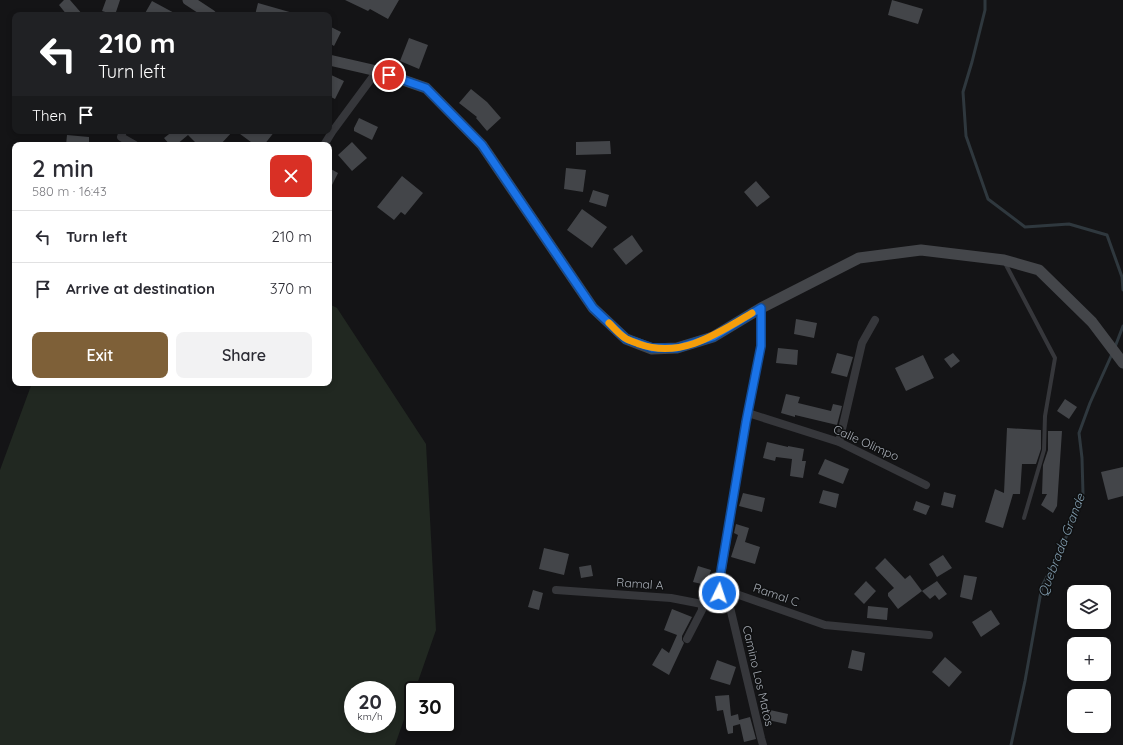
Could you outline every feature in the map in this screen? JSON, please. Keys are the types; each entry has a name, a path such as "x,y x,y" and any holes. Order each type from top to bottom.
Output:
{"street":[{"path":"188,0 206,12"},
{"path":"332,61 377,71 426,88 482,145 593,308 626,339 652,348 677,348 713,337 761,308 859,258 922,250 1004,260 1039,270 1098,330 1123,362"},
{"path":"332,132 377,71"},
{"path":"122,134 121,137 130,142"},
{"path":"687,639 702,610 702,604 719,591 748,413 761,346 761,308"},
{"path":"839,442 862,343 875,320"},
{"name":"Calle Olimpo","path":"748,413 839,442 926,485"},
{"name":"Ramal A","path":"556,590 671,598 702,604"},
{"name":"Ramal C","path":"719,591 825,624 929,635"},
{"name":"Camino Los Matos","path":"719,591 729,603 760,738 763,745"}],"lane":[{"path":"1004,260 1055,358 1045,416 1044,450 1024,518"}],"shaded area":[{"path":"332,306 337,308 426,444 436,630 418,681 404,681 404,720 395,745 0,745 0,470 31,386 332,386"}],"building":[{"path":"64,0 70,0 80,12 65,12 59,5"},
{"path":"106,0 120,0 116,12 102,11"},
{"path":"345,0 399,0 388,19 370,9 368,11"},
{"path":"892,0 923,9 918,24 888,15"},
{"path":"152,1 172,12 146,12"},
{"path":"258,3 290,12 256,12"},
{"path":"332,28 341,32 334,46 332,45"},
{"path":"409,38 428,45 419,69 400,61"},
{"path":"332,75 344,81 335,99 332,98"},
{"path":"471,89 487,102 501,118 487,131 476,118 477,117 459,103"},
{"path":"359,118 378,127 372,140 354,131"},
{"path":"169,134 230,134 223,142 195,142 188,135 180,142 167,142 164,138"},
{"path":"240,134 273,134 266,142 251,142"},
{"path":"67,135 89,137 89,142 66,142"},
{"path":"610,141 611,154 576,155 576,142"},
{"path":"352,142 367,158 352,171 338,155"},
{"path":"566,168 586,170 583,192 564,189"},
{"path":"332,170 338,173 332,185"},
{"path":"402,176 423,193 405,215 401,212 394,220 377,207"},
{"path":"756,181 770,197 757,207 744,192"},
{"path":"593,190 609,195 606,207 589,202"},
{"path":"582,209 607,227 592,248 567,230"},
{"path":"632,235 643,251 626,265 613,249"},
{"path":"796,319 817,323 814,338 794,334"},
{"path":"778,348 798,350 797,365 776,363"},
{"path":"837,353 853,357 847,377 831,373"},
{"path":"953,353 960,361 951,368 944,359"},
{"path":"923,355 934,378 906,391 895,368"},
{"path":"786,394 800,397 798,403 831,411 833,404 842,406 837,425 781,413"},
{"path":"1065,399 1077,407 1069,419 1057,411"},
{"path":"1007,428 1041,430 1041,449 1036,464 1022,464 1020,494 1013,494 1003,528 985,522 995,489 1004,493"},
{"path":"1048,431 1062,431 1057,506 1053,513 1041,505 1047,494 1042,494 1043,465 1048,450"},
{"path":"767,442 804,449 802,461 806,461 803,478 790,476 792,459 776,457 775,461 763,458"},
{"path":"825,459 849,469 843,484 818,474"},
{"path":"1123,467 1123,496 1108,500 1101,472"},
{"path":"823,490 839,494 836,508 819,503"},
{"path":"944,492 956,495 953,508 941,505"},
{"path":"743,493 765,498 762,512 739,506"},
{"path":"916,501 930,506 926,515 913,510"},
{"path":"736,524 749,528 745,542 760,547 755,564 731,557 738,535 734,533"},
{"path":"544,548 569,554 564,575 539,569"},
{"path":"943,555 952,568 937,577 929,564"},
{"path":"885,558 905,579 910,575 922,591 898,609 888,596 888,593 894,588 875,568"},
{"path":"591,565 593,576 581,578 579,567"},
{"path":"698,566 711,570 706,585 693,582"},
{"path":"964,575 977,577 972,600 960,597"},
{"path":"866,581 876,591 864,604 854,594"},
{"path":"937,581 947,594 939,600 935,595 930,599 922,591"},
{"path":"533,590 543,593 539,610 528,607"},
{"path":"868,606 888,608 887,620 867,618"},
{"path":"672,609 692,617 682,636 684,643 669,675 652,665 662,648 669,653 677,635 664,630"},
{"path":"991,610 1000,624 981,637 972,622"},
{"path":"852,650 865,653 862,671 848,668"},
{"path":"945,657 962,672 949,687 932,672"},
{"path":"717,660 736,667 730,685 710,679"},
{"path":"729,695 731,716 738,714 739,720 750,717 756,739 744,742 740,724 733,726 733,733 728,734 723,710 717,711 715,696"},
{"path":"770,710 788,714 786,724 768,720"}],"waterway":[{"name":"Quebrada Grande","path":"985,0 985,10 963,92 966,136 988,199 1025,227 1069,224 1107,235 1122,277 1123,290"},
{"name":"Quebrada Grande","path":"1115,347 1123,326"},
{"name":"Quebrada Grande","path":"1011,745 1025,681 1042,586 1061,550 1083,494 1082,458 1079,433 1090,403 1112,354"}],"slow traffic":[{"path":"609,323 626,339 639,344 652,348 677,348 713,337 752,313"}],"route":[{"path":"389,75 426,88 482,145 593,308 626,339 652,348 677,348 713,337 761,308 761,346 746,422 720,577 719,593"}]}
